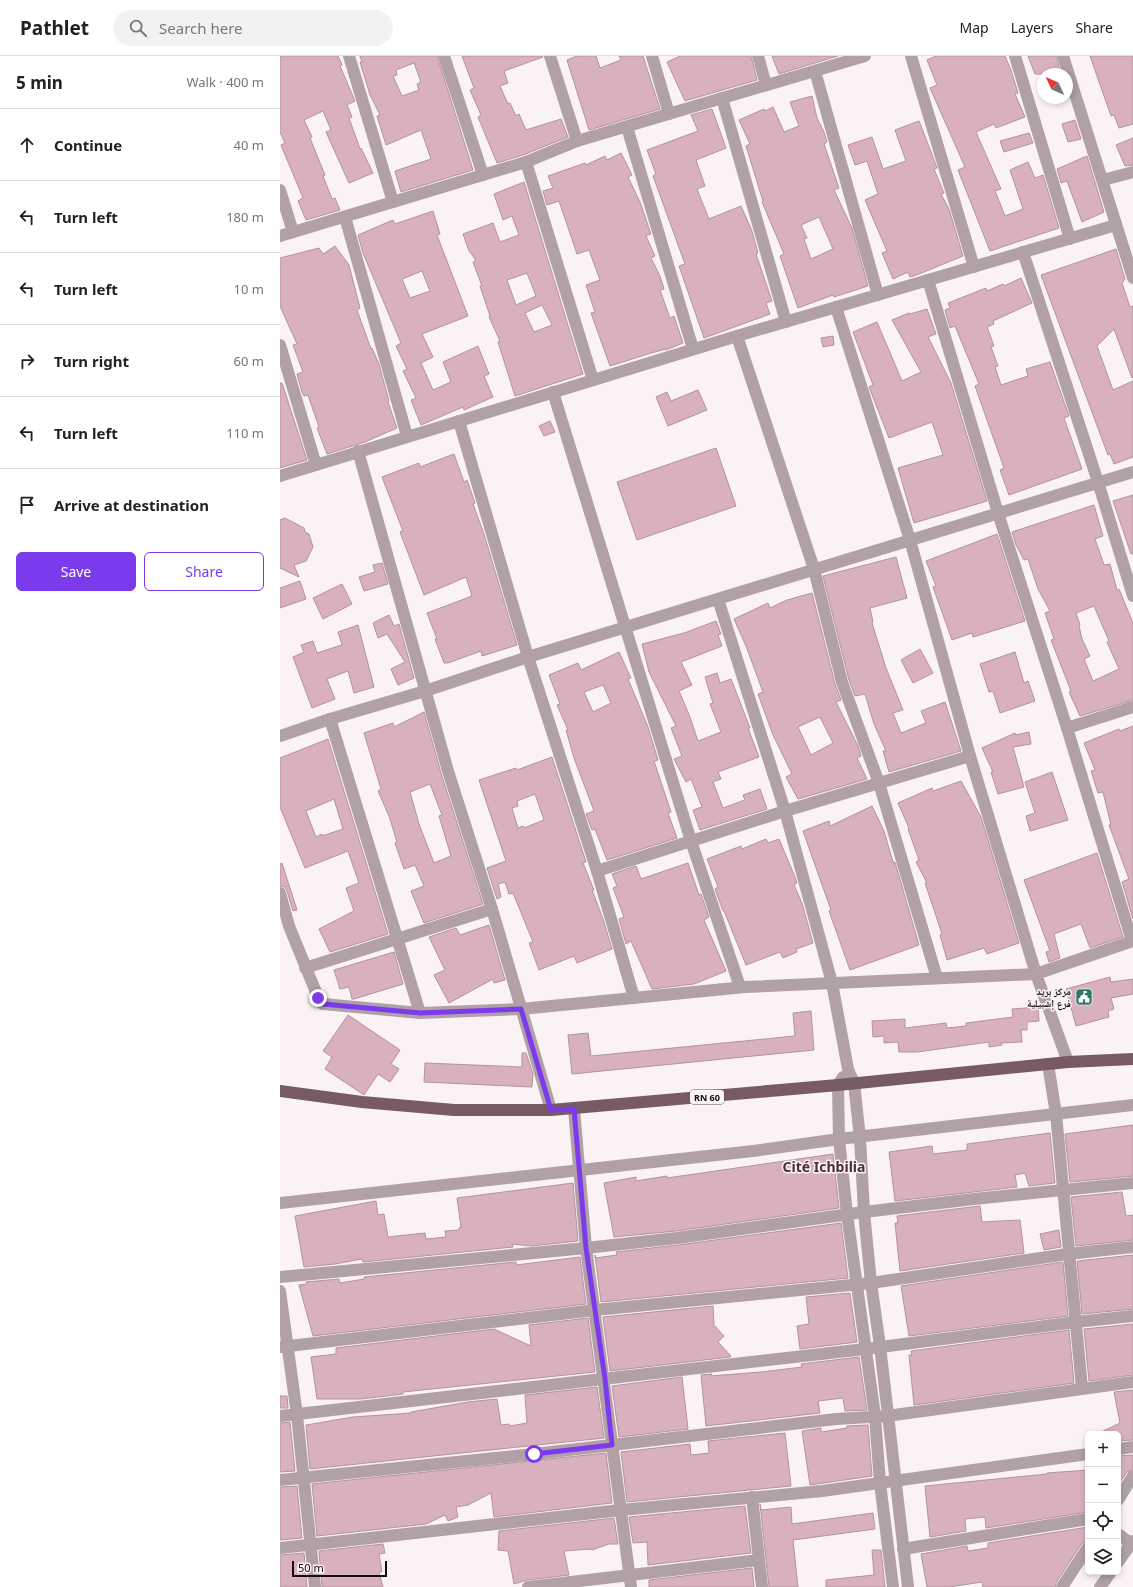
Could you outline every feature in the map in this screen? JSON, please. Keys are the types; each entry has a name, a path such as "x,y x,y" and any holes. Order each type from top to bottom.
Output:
{"main road":[{"name":"RN 60","path":"280,1091 362,1102 454,1110 551,1110 838,1085 1068,1062 1133,1059"}],"street":[{"path":"349,56 393,202"},
{"path":"444,56 483,175"},
{"path":"550,56 577,141"},
{"path":"652,56 669,114"},
{"path":"758,56 766,85"},
{"path":"910,56 974,267"},
{"path":"1015,56 1070,238"},
{"path":"1063,56 1133,278"},
{"path":"280,236 526,162 577,141 861,57"},
{"path":"815,71 878,295"},
{"path":"722,98 786,322"},
{"path":"627,127 693,350"},
{"path":"526,162 593,380"},
{"path":"1103,180 1133,172"},
{"path":"280,190 293,232"},
{"path":"345,217 407,436"},
{"path":"280,476 737,336 1116,225"},
{"path":"1023,252 1098,482 1133,596"},
{"path":"280,893 284,925 318,998 323,1004 420,1013 521,1009 740,987 1036,974 1133,941 998,513 928,280"},
{"path":"836,307 910,540 970,756 1036,974 1068,1062"},
{"path":"737,336 814,569 842,682 879,783 937,978"},
{"path":"280,345 316,465"},
{"path":"553,392 691,841 740,987"},
{"path":"459,421 528,657 597,870 634,998"},
{"path":"358,451 448,771 492,909 551,1110"},
{"path":"280,736 528,657 1133,472"},
{"path":"718,599 785,811 832,983 848,1069 854,1083 860,1138 864,1212 871,1283 880,1346 908,1587"},
{"path":"1067,728 1133,707"},
{"path":"330,719 420,1013"},
{"path":"597,870 785,811 970,756"},
{"path":"305,968 492,909"},
{"path":"1048,1064 1056,1114 1068,1254 1082,1388"},
{"path":"848,1069 838,1085 839,1139 846,1214 875,1416 880,1483 893,1587"},
{"path":"280,1203 753,1151 839,1139 860,1138 1133,1105"},
{"path":"574,1109 586,1248 605,1379 630,1581"},
{"path":"280,1277 677,1238 846,1214 1133,1183"},
{"path":"284,1346 595,1310 871,1283 1068,1254 1133,1247"},
{"path":"280,1291 284,1346 296,1414 315,1587"},
{"path":"280,1416 865,1349 1133,1316"},
{"path":"280,1480 612,1445 743,1429 887,1416 1133,1382"},
{"path":"1121,1449 1133,1447"},
{"path":"280,1548 621,1510 822,1491 1085,1454"},
{"path":"1121,1495 1133,1476"},
{"path":"752,1497 762,1587"},
{"path":"903,1549 1085,1519"},
{"path":"1121,1536 1132,1543 1121,1558"},
{"path":"1062,1587 1085,1552"},
{"path":"528,1587 630,1581 759,1560"},
{"path":"1100,1587 1109,1575"}],"building":[{"path":"280,56 338,56 342,65 340,66 355,101 347,105 352,117 349,118 360,149 361,148 373,173 349,183 326,132 331,130 323,111 304,120 312,137 310,138 325,175 323,176 332,199 335,198 340,210 306,220 298,201 303,198 281,145 285,143 280,132"},
{"path":"360,56 437,56 473,170 401,192 395,171 431,159 421,130 386,145 377,116 380,115 370,95 360,62 362,62","holes":["414,63 421,82 417,84 419,90 402,96 393,76 397,75 396,70"]},
{"path":"462,56 542,56 543,57 504,71 508,83 500,86 508,104 510,103 516,116 519,114 526,130 561,119 568,137 523,155 497,163 478,117 481,115 470,90 474,88"},
{"path":"577,56 596,56 600,68 621,60 619,56 643,56 660,109 589,130 567,60"},
{"path":"680,56 751,56 757,80 685,101 667,62"},
{"path":"772,56 838,56 779,74"},
{"path":"936,56 1005,56 1018,93 1015,94 1025,117 996,128 994,124 976,132 1001,189 995,191 1005,216 1023,209 1010,170 1028,162 1035,178 1043,175 1059,228 990,251 958,170 965,167 930,88 937,85 927,60"},
{"path":"1028,56 1056,56 1059,68 1037,68 1037,74 1035,74"},
{"path":"1090,56 1133,56 1133,124 1119,128 1114,115 1111,116"},
{"path":"812,96 817,118 827,142 824,144 839,188 834,190 852,228 868,286 834,297 833,295 798,308 780,256 784,254 762,202 763,201 746,146 750,144 739,120 764,109 765,111 773,107 784,132 799,126 790,102","holes":["819,217 833,249 811,259 804,239 807,238 801,225"]},
{"path":"712,109 726,148 696,160 705,186 697,189 709,219 741,206 752,231 758,253 756,254 772,301 766,303 770,314 704,338 679,266 685,264 653,176 656,174 647,150 698,131 691,115"},
{"path":"1075,120 1081,139 1068,142 1062,124"},
{"path":"919,121 937,168 934,169 944,193 941,194 949,209 963,256 914,276 910,277 908,272 893,279 882,253 887,251 865,200 878,194 867,161 855,165 848,145 872,137 883,169 906,161 895,130"},
{"path":"1029,133 1033,143 1004,152 1000,141"},
{"path":"1133,138 1133,165 1125,166 1116,145"},
{"path":"621,153 632,175 628,177 640,202 651,234 646,236 655,256 651,258 660,276 664,289 660,290 670,318 674,316 683,343 666,350 651,353 610,366 591,313 595,312 586,285 600,280 589,250 577,254 559,201 547,205 543,191 553,188 548,176 585,163 586,165 605,156 607,160"},
{"path":"1087,156 1104,212 1082,222 1067,181 1061,183 1057,169"},
{"path":"524,182 583,374 515,396 498,342 500,341 489,317 490,316 480,286 482,286 473,262 476,260 469,251 463,234 493,223 500,242 519,235 512,216 503,220 494,194","holes":["527,273 536,296 516,305 507,280","542,305 552,325 534,332 525,313"]},
{"path":"433,211 440,234 437,235 468,316 422,334 433,357 421,363 433,390 451,382 443,362 478,346 489,374 484,376 493,397 464,410 463,407 421,425 411,400 416,398 403,371 407,369 396,346 401,343 363,253 358,235 393,220 395,224","holes":["422,271 430,291 410,298 402,279"]},
{"path":"335,246 349,265 360,308 357,310 371,349 372,348 379,364 389,401 388,402 397,428 365,442 327,454 317,428 319,427 308,395 304,396 302,392 297,374 303,372 293,345 297,344 280,306 280,258 319,248 323,254"},
{"path":"1116,249 1125,279 1122,283 1130,307 1133,306 1133,377 1132,378 1114,329 1097,346 1113,390 1133,381 1133,457 1114,464 1110,454 1108,455 1041,275"},
{"path":"1021,278 1032,303 993,321 994,324 987,327 994,346 991,347 998,366 995,367 1001,385 1028,376 1026,369 1050,362 1069,416 1064,418 1082,469 1009,495 1000,470 1004,468 975,386 979,384 955,326 950,328 945,310 950,308 948,303 986,288 987,291 1003,284 1004,286"},
{"path":"927,309 936,334 928,337 951,383 987,501 914,523 898,468 943,455 932,422 889,438 869,387 873,385 853,332 877,322 902,381 921,372 892,320 909,313"},
{"path":"833,336 834,345 823,347 821,338"},
{"path":"280,383 282,383 307,460 280,468"},
{"path":"698,390 707,410 668,426 656,397 667,392 671,401"},
{"path":"550,421 555,432 544,436 539,426"},
{"path":"716,448 736,506 637,540 617,482"},
{"path":"454,454 464,482 467,480 475,503 473,504 484,534 517,645 482,656 481,651 448,663 444,663 427,613 472,596 466,577 424,595 400,532 403,531 382,477 419,463 420,467"},
{"path":"1133,495 1133,554 1131,554 1113,501"},
{"path":"1094,505 1103,536 1095,539 1104,565 1110,564 1117,590 1119,589 1133,623 1133,700 1080,716 1069,692 1071,691 1051,640 1054,639 1045,613 1050,611 1038,589 1028,559 1024,560 1016,545 1012,532","holes":["1094,606 1109,641 1107,642 1119,669 1093,681 1084,659 1090,656 1082,639 1076,613"]},
{"path":"285,518 304,528 305,532 309,534 313,547 306,561 294,565 299,577 280,568 280,520"},
{"path":"997,534 1025,621 973,637 972,633 952,640 933,587 936,586 926,561"},
{"path":"896,557 907,598 870,608 872,623 886,668 903,710 893,713 901,733 926,723 921,711 945,702 961,751 889,772 883,751 886,751 874,724 865,694 855,696 849,680 823,576"},
{"path":"382,563 388,584 364,591 359,577 375,572 373,565"},
{"path":"300,581 306,599 280,608 280,588"},
{"path":"342,584 352,604 323,619 313,598"},
{"path":"812,593 835,684 841,700 836,702 858,746 861,756 857,758 867,779 798,799 786,777 792,774 773,735 758,694 763,692 734,619 768,603 770,608 787,600","holes":["820,717 833,743 811,755 798,727"]},
{"path":"389,615 394,626 399,624 414,678 398,685 391,669 405,662 387,634 378,638 373,623"},
{"path":"716,621 721,634 718,635 722,646 681,662 692,685 679,691 698,741 721,732 710,704 713,703 705,677 717,673 720,683 731,679 750,728 748,728 759,757 718,772 721,779 713,782 723,808 745,800 743,795 760,789 767,809 700,830 693,810 702,807 691,779 686,782 674,759 682,756 671,728 676,726 649,672 642,644 684,633"},
{"path":"358,625 374,687 354,693 348,671 327,679 335,699 312,708 293,657 304,652 301,645 313,641 317,653 342,645 338,632"},
{"path":"920,649 933,673 913,683 901,660"},
{"path":"619,652 631,678 628,679 648,727 658,760 654,761 671,812 668,813 677,838 607,860 595,829 592,830 586,814 594,811 574,758 566,730 568,730 557,705 560,704 549,675 578,663 581,670","holes":["603,685 611,703 593,712 584,692"]},
{"path":"1015,652 1024,683 1028,681 1035,701 1000,713 993,691 989,692 980,664"},
{"path":"424,712 441,773 483,904 424,923 411,891 424,886 415,865 404,869 395,843 397,842 389,816 378,791 381,789 364,733 393,723 394,727","holes":["430,784 442,815 439,816 451,856 434,863 419,824 410,792"]},
{"path":"1133,726 1133,919 1122,882 1129,879 1109,825 1111,825 1103,792 1098,793 1091,771 1095,770 1084,743 1119,729 1120,731"},
{"path":"1029,732 1031,744 1013,747 1024,787 998,794 991,772 993,772 982,748 1015,733 1016,735"},
{"path":"328,739 388,934 330,952 319,929 354,911 346,888 359,883 348,851 305,868 280,807 280,758","holes":["334,799 343,829 316,837 306,811"]},
{"path":"552,757 586,862 583,863 594,890 592,890 612,949 577,963 574,956 539,970 529,943 533,942 513,893 509,894 505,882 498,884 501,897 497,899 487,868 506,861 479,780 516,768 517,770","holes":["535,794 544,820 524,828 523,826 518,828 512,808 518,806 517,801"]},
{"path":"1052,772 1068,820 1030,831 1026,816 1035,813 1025,782"},
{"path":"961,781 981,817 1019,943 987,954 984,948 947,960 940,935 942,934 925,883 927,883 916,862 919,860 908,829 909,828 898,803 932,788 933,791"},
{"path":"872,806 884,831 893,862 895,862 919,945 850,970 829,911 831,910 803,831 829,821 830,826"},
{"path":"766,839 768,843 779,839 797,883 794,885 802,903 813,943 796,949 797,952 783,958 780,952 746,965 723,911 715,889 718,887 707,859 741,846 742,849"},
{"path":"1097,853 1123,937 1090,948 1081,924 1054,934 1060,958 1049,962 1046,952 1050,951 1024,880"},
{"path":"282,863 297,910 293,911 285,887 280,886 280,864"},
{"path":"688,863 699,895 701,894 709,917 704,920 726,971 694,984 652,989 631,941 626,944 619,919 624,917 613,888 617,886 612,874 636,866 641,879"},
{"path":"489,925 505,980 494,983 493,979 449,1003 434,975 445,970 429,937 456,928 460,935"},
{"path":"394,952 403,984 354,999 352,999 349,987 340,989 334,970"},
{"name":"مركز بريد فرع إشبيلية","path":"1110,977 1111,982 1133,979 1133,994 1111,998 1114,1009 1108,1011 1109,1017 1076,1026 1066,989"},
{"path":"1038,1007 1039,1021 1027,1022 1027,1030 1021,1030 1022,1042 1001,1043 1002,1045 989,1047 989,1042 917,1052 899,1052 898,1042 884,1043 884,1036 873,1037 872,1021 905,1019 905,1028 946,1023 947,1028 966,1026 966,1023 1013,1017 1012,1009"},
{"path":"811,1011 814,1050 572,1074 568,1035 588,1033 591,1056 795,1036 793,1013"},
{"path":"348,1015 400,1050 391,1064 399,1069 390,1082 378,1074 364,1095 325,1069 332,1057 323,1051"},
{"path":"522,1053 526,1053 533,1074 532,1087 424,1082 425,1063 522,1067"},
{"path":"1133,1125 1133,1176 1070,1182 1065,1134"},
{"path":"1050,1133 1055,1183 1029,1186 1025,1173 1015,1175 1017,1187 895,1201 889,1152 932,1146 933,1154 967,1150 967,1144"},
{"path":"833,1154 839,1208 676,1231 614,1237 604,1183 636,1177 636,1181 667,1176 667,1178"},
{"path":"573,1183 578,1241 531,1246 512,1244 513,1247 363,1262 362,1259 335,1264 304,1267 295,1216 376,1201 378,1215 384,1214 388,1237 425,1233 426,1239 446,1237 445,1231 459,1230 461,1227 457,1198"},
{"path":"1122,1192 1126,1216 1133,1215 1133,1240 1076,1246 1071,1197"},
{"path":"980,1206 982,1222 1020,1220 1024,1253 900,1271 895,1223 898,1223 897,1216"},
{"path":"841,1223 848,1278 601,1302 595,1258 617,1255 616,1252"},
{"path":"1059,1230 1061,1247 1044,1250 1040,1234"},
{"path":"1133,1255 1133,1309 1082,1314 1077,1261"},
{"path":"580,1257 586,1304 313,1336 299,1285 307,1284 306,1282 339,1279 340,1283 364,1279 364,1277 516,1262 516,1265"},
{"path":"1063,1262 1068,1316 909,1336 901,1286"},
{"path":"850,1293 857,1342 800,1349 797,1326 809,1324 806,1297"},
{"path":"713,1306 714,1325 724,1336 718,1342 731,1356 730,1357 610,1371 603,1317"},
{"path":"588,1318 595,1372 403,1392 403,1394 361,1399 317,1399 311,1357 336,1354 336,1348 494,1329 531,1346 529,1325"},
{"path":"1133,1324 1133,1375 1089,1381 1084,1329"},
{"path":"1069,1330 1074,1383 914,1405 909,1355 912,1355 911,1351"},
{"path":"859,1357 867,1410 845,1411 843,1398 818,1401 820,1413 706,1426 701,1375 712,1374 710,1376 761,1372 802,1367 801,1364"},
{"path":"682,1377 688,1429 619,1437 612,1386"},
{"path":"597,1387 604,1438 310,1469 306,1425 353,1417 411,1413 468,1402 497,1399 501,1425 509,1424 510,1426 527,1423 525,1395"},
{"path":"1133,1390 1133,1440 1121,1441 1121,1431 1103,1431 1120,1423 1114,1392"},
{"path":"280,1396 287,1396 288,1408 280,1408"},
{"path":"290,1422 295,1471 280,1472 280,1423"},
{"path":"868,1425 872,1476 810,1485 802,1431 821,1428 821,1432 847,1428 847,1426"},
{"path":"785,1433 791,1486 627,1502 621,1452 690,1444 691,1455 709,1453 708,1441"},
{"path":"606,1453 612,1503 494,1517 491,1493 468,1505 456,1507 458,1517 448,1521 445,1515 426,1524 317,1536 312,1484"},
{"path":"1133,1455 1133,1469 1127,1472 1121,1481 1121,1467 1121,1456"},
{"path":"1085,1470 1085,1512 986,1528 985,1517 965,1519 966,1531 930,1537 925,1486"},
{"path":"297,1486 302,1538 280,1540 280,1487"},
{"path":"760,1504 761,1510 791,1507 792,1524 873,1513 875,1529 793,1540 798,1587 769,1587"},
{"path":"745,1506 751,1553 648,1565 647,1542 633,1543 629,1517"},
{"path":"614,1518 618,1544 609,1544 592,1550 564,1551 569,1575 527,1580 514,1584 508,1551 498,1550 499,1531"},
{"path":"1085,1527 1085,1542 1082,1543 1056,1583 1055,1587 983,1587 982,1582 949,1587 927,1587 921,1554 967,1546 968,1551 988,1548 988,1543"},
{"path":"383,1544 385,1553 379,1554 382,1572 379,1572 383,1587 322,1587 319,1551"},
{"path":"872,1550 881,1550 885,1587 826,1587 826,1580 874,1575"},
{"path":"304,1553 307,1587 280,1587 280,1555"},
{"path":"752,1568 754,1587 649,1587 649,1580"}],"place":[{"name":"مركز بريد فرع إشبيلية","path":"1084,997"}],"district":[{"name":"Cité Ichbilia","path":"824,1166"}],"route":[{"path":"318,998 323,1004 420,1013 521,1009 551,1110 574,1109 586,1248 605,1379 612,1445 534,1454"}]}
